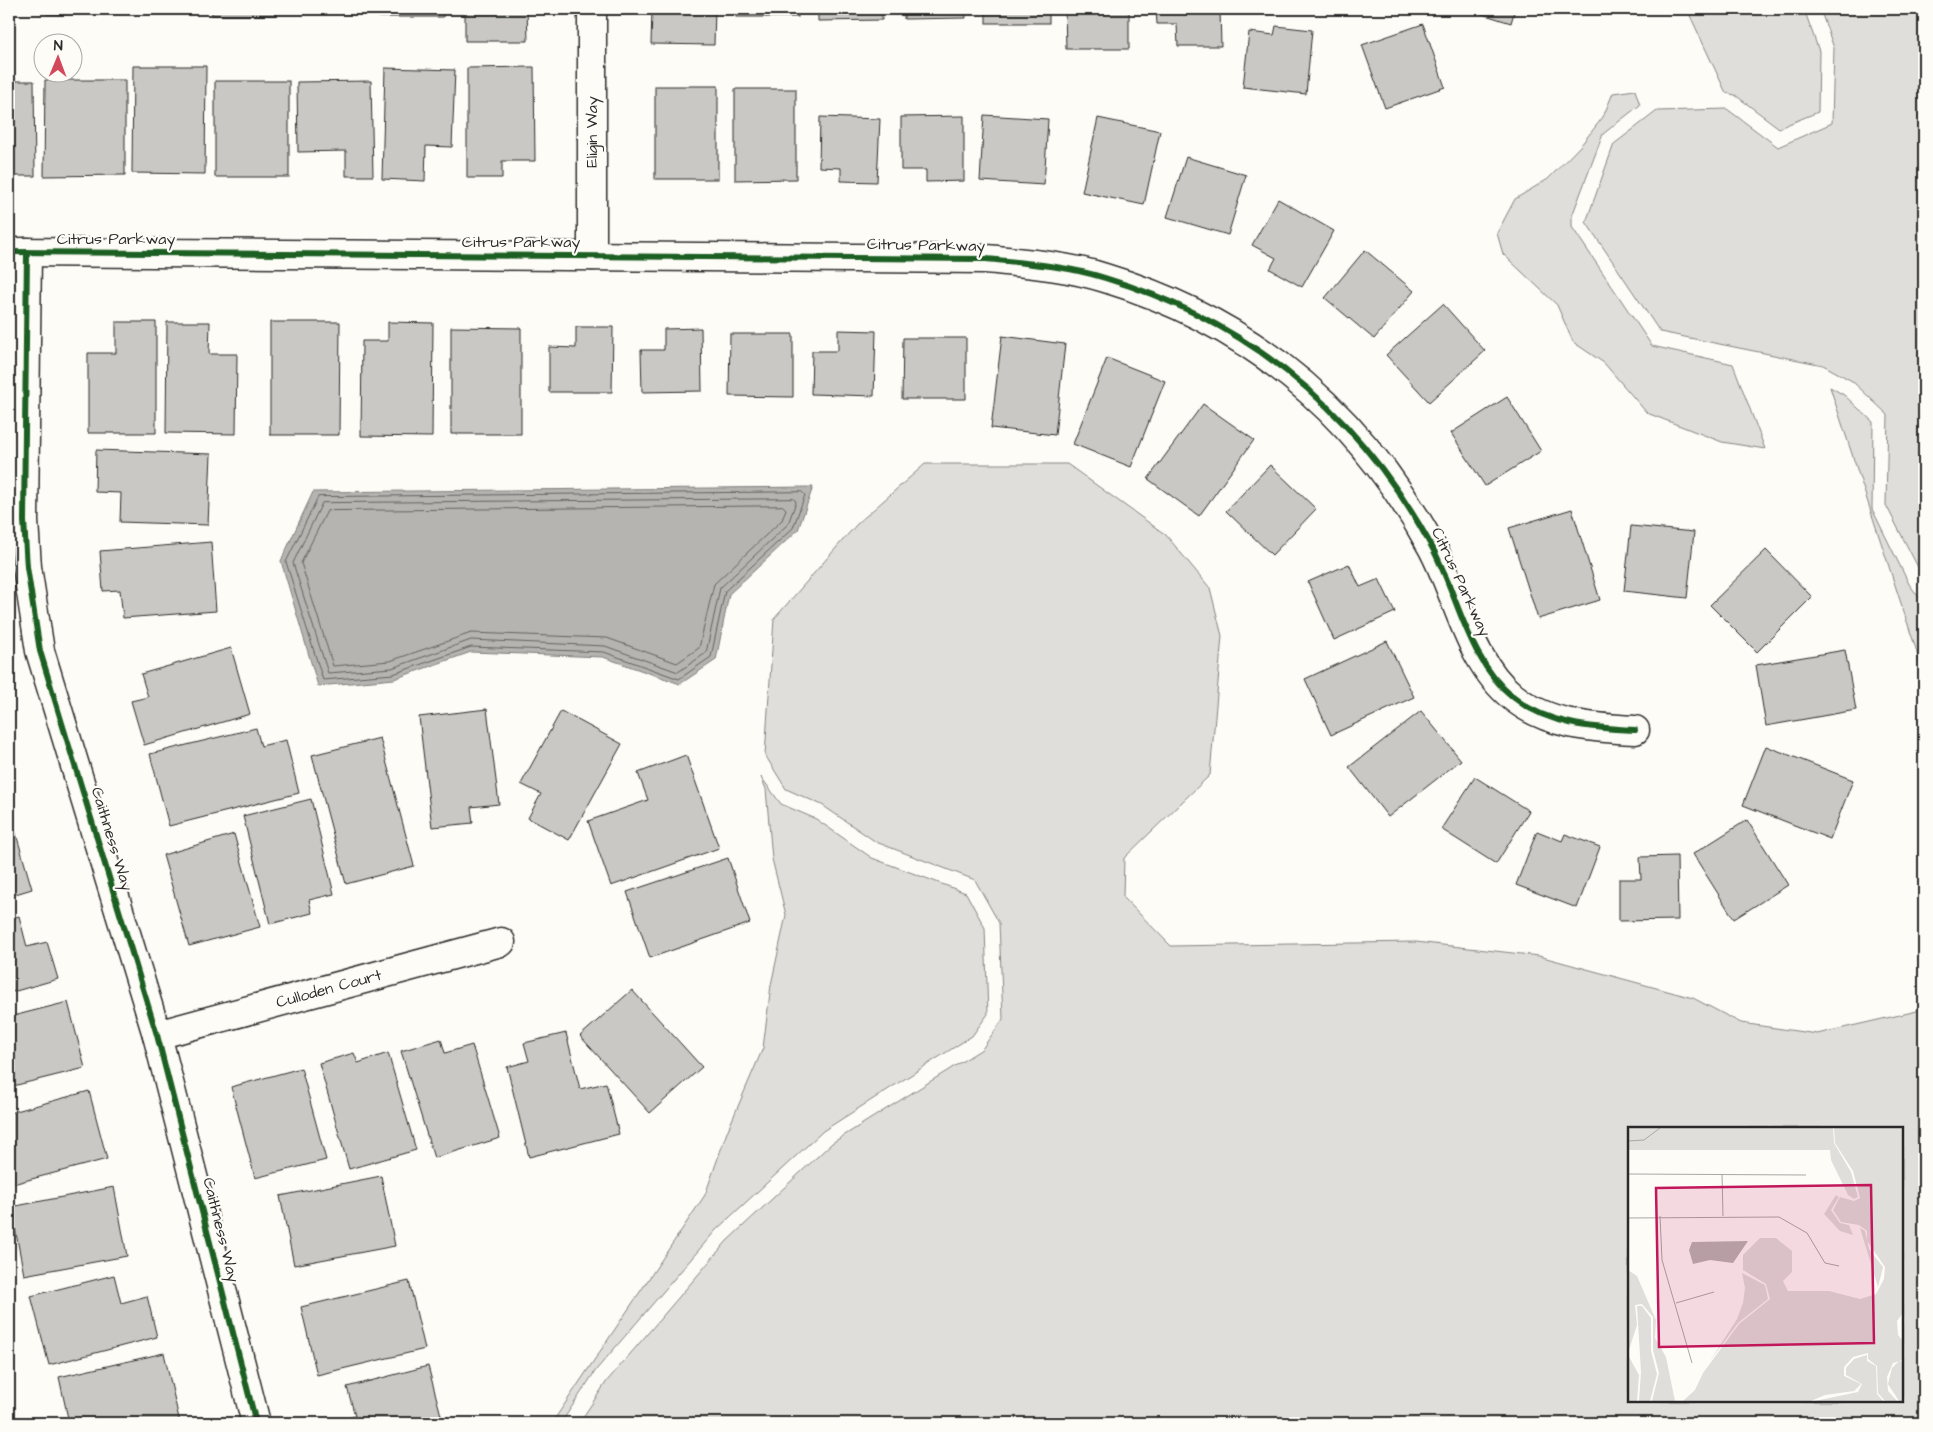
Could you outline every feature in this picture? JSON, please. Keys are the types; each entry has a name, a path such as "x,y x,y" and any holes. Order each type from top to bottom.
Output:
{"street":[{"name":"Eligin Way","path":"592,9 592,256"},
{"name":"Citrus Parkway","path":"18,252 986,259 1045,265 1104,277 1177,305 1216,323 1263,352 1311,390 1349,427 1384,471 1417,519 1445,571 1471,638 1488,668 1511,696 1536,713 1567,722 1600,728 1635,730"},
{"name":"Caithness Way","path":"18,252 24,521 33,610 40,651 157,1035 256,1423"},
{"name":"Culloden Court","path":"157,1035 501,942"}],"shaded area":[{"path":"1687,9 1804,9 1819,51 1818,112 1779,128 1735,95 1726,93"},
{"path":"1820,9 1924,9 1924,579 1886,505 1888,415 1852,381 1823,365 1660,332 1586,222 1614,144 1657,111 1727,109 1778,147 1832,123 1834,48"},
{"path":"1635,90 1640,105 1603,134 1572,216 1572,227 1652,346 1733,364 1765,449 1722,442 1647,413 1604,363 1573,342 1557,305 1503,254 1497,233 1515,199 1548,179 1581,145 1603,117 1613,93"},
{"path":"1830,387 1844,395 1873,422 1872,509 1909,584 1924,604 1924,683 1916,649"},
{"path":"925,464 1067,464 1166,535 1210,588 1222,636 1210,775 1124,858 1123,897 1171,946 1416,942 1539,956 1693,998 1741,1023 1817,1034 1917,1011 1924,997 1924,1423 579,1423 607,1381 727,1241 832,1143 982,1049 1003,1019 999,923 975,880 876,842 822,805 786,789 765,755 774,619 857,524"},
{"path":"761,777 781,804 816,819 872,858 966,893 985,928 988,1014 972,1036 823,1131 716,1230 596,1370 561,1423 552,1423 705,1195 727,1132 763,1048 771,985 786,915 772,859 766,789"}],"water":[{"path":"813,487 798,530 729,594 716,660 680,684 603,657 471,652 394,679 318,686 281,561 313,492"}],"building":[{"path":"47,9 111,9 111,14 47,14"},
{"path":"132,9 194,9 194,11 132,11"},
{"path":"212,9 276,9 276,15 212,15"},
{"path":"298,9 359,9 359,14 298,12"},
{"path":"379,9 443,9 443,17 379,17"},
{"path":"465,9 527,9 528,41 465,41"},
{"path":"652,9 715,9 714,45 651,44"},
{"path":"736,9 798,9 798,17 736,17"},
{"path":"818,9 882,9 882,20 818,21"},
{"path":"904,9 965,9 966,18 904,19"},
{"path":"986,9 1049,9 1049,23 986,23"},
{"path":"1065,9 1129,9 1129,49 1066,49"},
{"path":"1156,9 1220,9 1221,46 1178,46 1177,24 1157,24"},
{"path":"1466,9 1515,9 1511,23"},
{"path":"1423,24 1445,87 1385,108 1362,45"},
{"path":"1276,26 1312,30 1306,94 1243,87 1249,32 1274,35"},
{"path":"133,66 206,66 205,174 132,173"},
{"path":"534,67 535,161 502,161 502,178 467,178 467,68"},
{"path":"385,68 455,70 452,147 426,146 425,181 382,179"},
{"path":"125,80 125,175 44,176 45,82"},
{"path":"9,81 32,81 34,82 35,176 9,176"},
{"path":"215,81 289,81 289,177 215,177"},
{"path":"371,81 373,176 346,176 346,151 298,152 297,82"},
{"path":"655,86 718,86 718,179 655,179"},
{"path":"735,89 796,89 796,179 735,180"},
{"path":"984,115 1048,119 1044,185 980,181"},
{"path":"964,116 964,181 926,182 926,170 901,170 901,117"},
{"path":"820,117 880,119 877,182 841,181 841,168 819,167"},
{"path":"1098,118 1160,131 1144,205 1082,192"},
{"path":"1186,157 1246,175 1228,235 1167,217"},
{"path":"1278,199 1334,231 1302,287 1270,269 1276,258 1252,245"},
{"path":"1365,250 1414,291 1374,339 1325,298"},
{"path":"1443,304 1485,351 1429,402 1386,355"},
{"path":"116,322 156,322 156,433 88,433 88,353 116,353"},
{"path":"167,322 210,322 209,354 237,354 236,434 166,433"},
{"path":"270,322 340,322 339,435 270,435"},
{"path":"388,322 433,323 432,437 361,436 362,341 388,341"},
{"path":"451,327 521,328 521,434 451,434"},
{"path":"576,327 613,327 612,392 549,392 549,347 576,348"},
{"path":"701,328 702,391 642,392 641,350 664,350 664,329"},
{"path":"838,330 876,331 874,396 811,394 812,351 838,351"},
{"path":"730,334 793,334 793,397 729,396"},
{"path":"1002,336 1065,344 1055,435 991,428"},
{"path":"903,338 966,338 966,399 902,399"},
{"path":"1107,358 1165,381 1131,467 1073,444"},
{"path":"1507,397 1541,451 1485,486 1451,433"},
{"path":"1203,404 1254,440 1199,516 1148,479"},
{"path":"96,450 211,454 208,525 120,522 121,493 95,492"},
{"path":"1270,465 1316,509 1272,555 1226,511"},
{"path":"1572,509 1600,600 1538,619 1509,528"},
{"path":"1631,526 1694,532 1687,598 1624,591"},
{"path":"211,542 216,611 123,618 120,590 103,591 100,551"},
{"path":"1766,550 1812,597 1757,652 1710,605"},
{"path":"1349,564 1360,587 1379,579 1395,612 1334,640 1308,582"},
{"path":"1387,641 1414,697 1331,735 1305,679"},
{"path":"231,648 250,714 144,745 131,701 148,697 141,674"},
{"path":"1845,650 1856,710 1766,726 1756,665"},
{"path":"487,709 499,804 471,807 473,823 432,827 419,717"},
{"path":"561,711 622,744 569,840 528,818 541,794 521,784"},
{"path":"1421,711 1461,760 1388,817 1349,767"},
{"path":"256,728 261,746 286,740 299,793 169,826 150,754"},
{"path":"380,738 414,866 346,884 312,755"},
{"path":"1766,746 1853,780 1830,839 1743,805"},
{"path":"686,755 719,848 611,886 588,821 648,800 638,773"},
{"path":"1475,777 1529,811 1496,864 1441,829"},
{"path":"311,799 334,894 309,900 312,913 270,924 243,816"},
{"path":"12,820 32,889 9,896 9,821"},
{"path":"1747,820 1788,885 1734,919 1693,854"},
{"path":"1537,831 1562,841 1565,834 1600,847 1577,908 1516,885"},
{"path":"234,834 260,927 189,946 163,855"},
{"path":"1677,856 1678,920 1619,921 1619,879 1641,879 1640,857"},
{"path":"728,858 750,923 650,958 627,892"},
{"path":"19,916 27,947 47,942 58,979 9,993 9,919"},
{"path":"632,990 702,1067 650,1113 580,1036"},
{"path":"68,1002 85,1068 9,1087 9,1017"},
{"path":"566,1033 580,1089 606,1083 619,1134 529,1157 507,1067 529,1061 524,1043"},
{"path":"441,1039 445,1053 472,1045 500,1138 434,1158 401,1051"},
{"path":"354,1053 358,1063 388,1053 416,1150 349,1169 319,1063"},
{"path":"301,1068 326,1160 255,1178 231,1087"},
{"path":"89,1091 107,1159 9,1185 9,1113"},
{"path":"381,1176 395,1246 294,1265 280,1196"},
{"path":"114,1187 127,1256 24,1275 11,1207"},
{"path":"114,1275 121,1303 147,1296 157,1337 49,1365 31,1296"},
{"path":"409,1281 425,1349 317,1375 301,1307"},
{"path":"164,1353 180,1423 69,1423 59,1377"},
{"path":"428,1366 443,1423 330,1423 355,1416 347,1387"}],"cycle path":[{"path":"9,252 986,259 1061,268 1105,278 1158,297 1207,320 1253,347 1296,379 1335,415 1371,455 1403,499 1432,547 1474,646 1485,665 1513,697 1540,714 1555,719 1587,726 1635,730"},
{"path":"27,252 24,521 27,567 40,651 157,1035 256,1423"}]}
